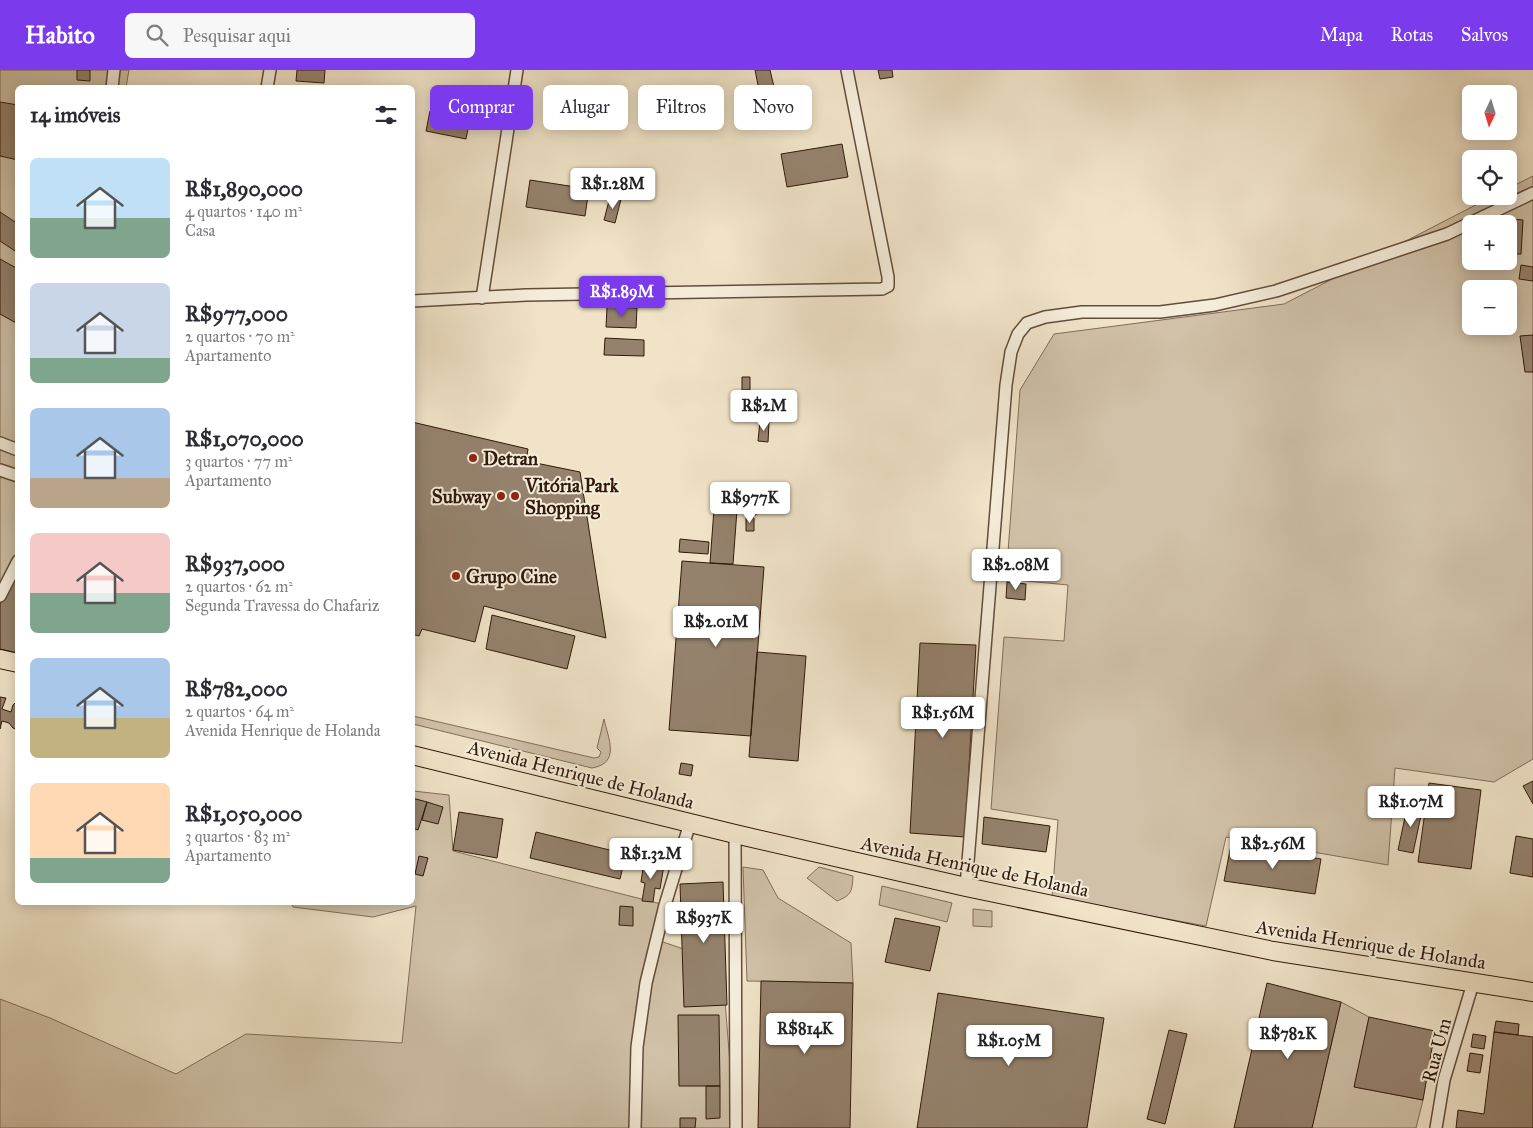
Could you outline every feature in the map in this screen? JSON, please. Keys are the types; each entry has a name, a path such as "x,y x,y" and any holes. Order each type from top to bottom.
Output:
{"main road":[{"path":"0,659 15,662"},
{"name":"Avenida Henrique de Holanda","path":"415,756 735,834 966,887 1273,951 1533,992"}],"street":[{"path":"112,85 114,70"},
{"path":"268,85 270,70"},
{"path":"482,298 517,70"},
{"path":"415,300 526,295 886,288 888,286 888,277 847,70"},
{"path":"966,887 1006,385 1011,352 1018,334 1027,323 1045,317 1082,312 1160,312 1215,305 1276,291 1447,234 1533,193"},
{"path":"0,443 15,449"},
{"path":"0,470 15,475"},
{"path":"0,596 15,567"},
{"path":"635,1128 637,1047 646,983 665,905 690,823"},
{"path":"735,834 736,1128"},
{"name":"Rua Um","path":"1436,1128 1444,1080 1473,983"}],"shaded area":[{"path":"0,70 129,70 126,85 15,85 15,562 0,590"},
{"path":"1533,176 1533,759 1494,782 1395,768 1388,865 1226,837 1206,926 1052,898 1058,820 991,809 1004,637 1064,641 1068,585 1006,579 1020,390 1054,334 1284,304 1476,205 1517,205 1517,184"},
{"path":"415,716 594,758 599,757 601,752 597,748 604,719 610,742 610,755 607,761 592,768 415,724"},
{"path":"415,791 449,795 453,851 665,905 657,940 722,962 735,1128 0,1128 0,999 50,1018 176,1074 246,1034 402,1043 416,906 373,917 293,907 292,905 415,905"},
{"path":"743,867 763,870 778,898 851,943 853,983 747,981"},
{"path":"819,867 853,876 850,892 846,897 837,901 807,878"},
{"path":"882,886 952,903 947,922 879,905"},
{"path":"973,909 992,911 992,927 973,926"},
{"path":"1341,1002 1369,1017 1355,1087 1423,1100 1416,1128 1312,1128"}],"building":[{"path":"77,70 90,70 90,81 77,80"},
{"path":"297,70 325,70 324,83 296,81"},
{"path":"755,70 770,70 774,85 758,85"},
{"path":"878,70 892,70 893,77 880,79"},
{"path":"0,102 15,104 15,159 0,156"},
{"path":"430,111 430,130 468,130 466,139 426,131"},
{"path":"842,144 848,177 787,187 781,154"},
{"path":"530,180 589,189 585,216 526,207"},
{"path":"610,197 621,199 615,223 604,220"},
{"path":"0,212 15,222 15,251 0,241"},
{"path":"1517,219 1523,220 1521,254 1517,254"},
{"path":"0,259 15,267 15,322 0,314"},
{"path":"1521,265 1533,267 1533,281 1519,279"},
{"path":"607,307 637,308 636,328 606,327"},
{"path":"1533,335 1533,372 1525,372 1520,336"},
{"path":"605,338 644,340 644,356 604,355"},
{"path":"742,377 750,377 750,390 742,390"},
{"path":"760,421 769,422 768,442 758,441"},
{"name":"Vitória Park Shopping","path":"415,423 528,449 526,461 580,472 606,638 484,606 475,642 422,629 419,636 415,635"},
{"path":"748,502 756,502 756,515 748,515"},
{"path":"714,509 737,510 733,564 710,563"},
{"path":"746,518 754,518 754,531 746,531"},
{"path":"680,539 709,542 708,554 679,552"},
{"path":"682,561 764,567 751,736 669,730"},
{"path":"15,575 15,652 0,649 0,604"},
{"path":"1007,582 1026,584 1025,600 1006,598"},
{"path":"492,615 575,636 567,669 486,649"},
{"path":"920,643 976,645 965,837 910,833"},
{"path":"757,652 806,656 798,761 749,757"},
{"path":"0,697 6,698 2,709 11,712 15,703 15,729 9,723 2,721 0,729"},
{"path":"681,763 693,765 691,776 679,774"},
{"path":"1533,781 1533,804 1523,786"},
{"path":"1429,783 1481,790 1471,869 1418,862"},
{"path":"415,799 427,802 418,830 415,829"},
{"path":"427,802 443,807 438,824 422,820"},
{"path":"1408,803 1423,806 1413,853 1398,850"},
{"path":"459,812 503,819 497,858 453,850"},
{"path":"984,817 1050,826 1046,852 982,844"},
{"path":"536,832 626,854 620,879 530,858"},
{"path":"1516,836 1533,839 1533,877 1510,873"},
{"path":"1231,845 1321,859 1315,894 1224,881"},
{"path":"419,856 428,858 423,876 415,874"},
{"path":"644,862 664,865 660,889 655,888 653,902 642,901 645,883 641,882"},
{"path":"723,882 727,1005 684,1007 680,884"},
{"path":"620,906 633,907 633,926 619,925"},
{"path":"895,918 940,927 930,971 885,962"},
{"path":"761,981 853,983 850,1128 758,1128"},
{"path":"1267,983 1341,1002 1312,1128 1234,1128"},
{"path":"938,993 1104,1018 1087,1128 917,1128"},
{"path":"678,1015 719,1015 720,1086 679,1086"},
{"path":"1369,1017 1435,1031 1423,1100 1354,1087"},
{"path":"1496,1021 1519,1024 1518,1035 1494,1032"},
{"path":"1169,1030 1187,1034 1165,1124 1147,1119"},
{"path":"1494,1032 1533,1037 1533,1128 1456,1128 1458,1110 1484,1114"},
{"path":"1473,1034 1486,1036 1484,1049 1471,1047"},
{"path":"1470,1053 1483,1055 1480,1073 1467,1071"},
{"path":"706,1086 720,1086 720,1118 706,1119"},
{"path":"680,1118 696,1118 695,1128 680,1128"}],"place":[{"name":"Detran","path":"473,458"},
{"name":"Subway","path":"501,496"},
{"name":"Vitória Park Shopping","path":"515,496"},
{"name":"Grupo Cine","path":"456,576"}]}
